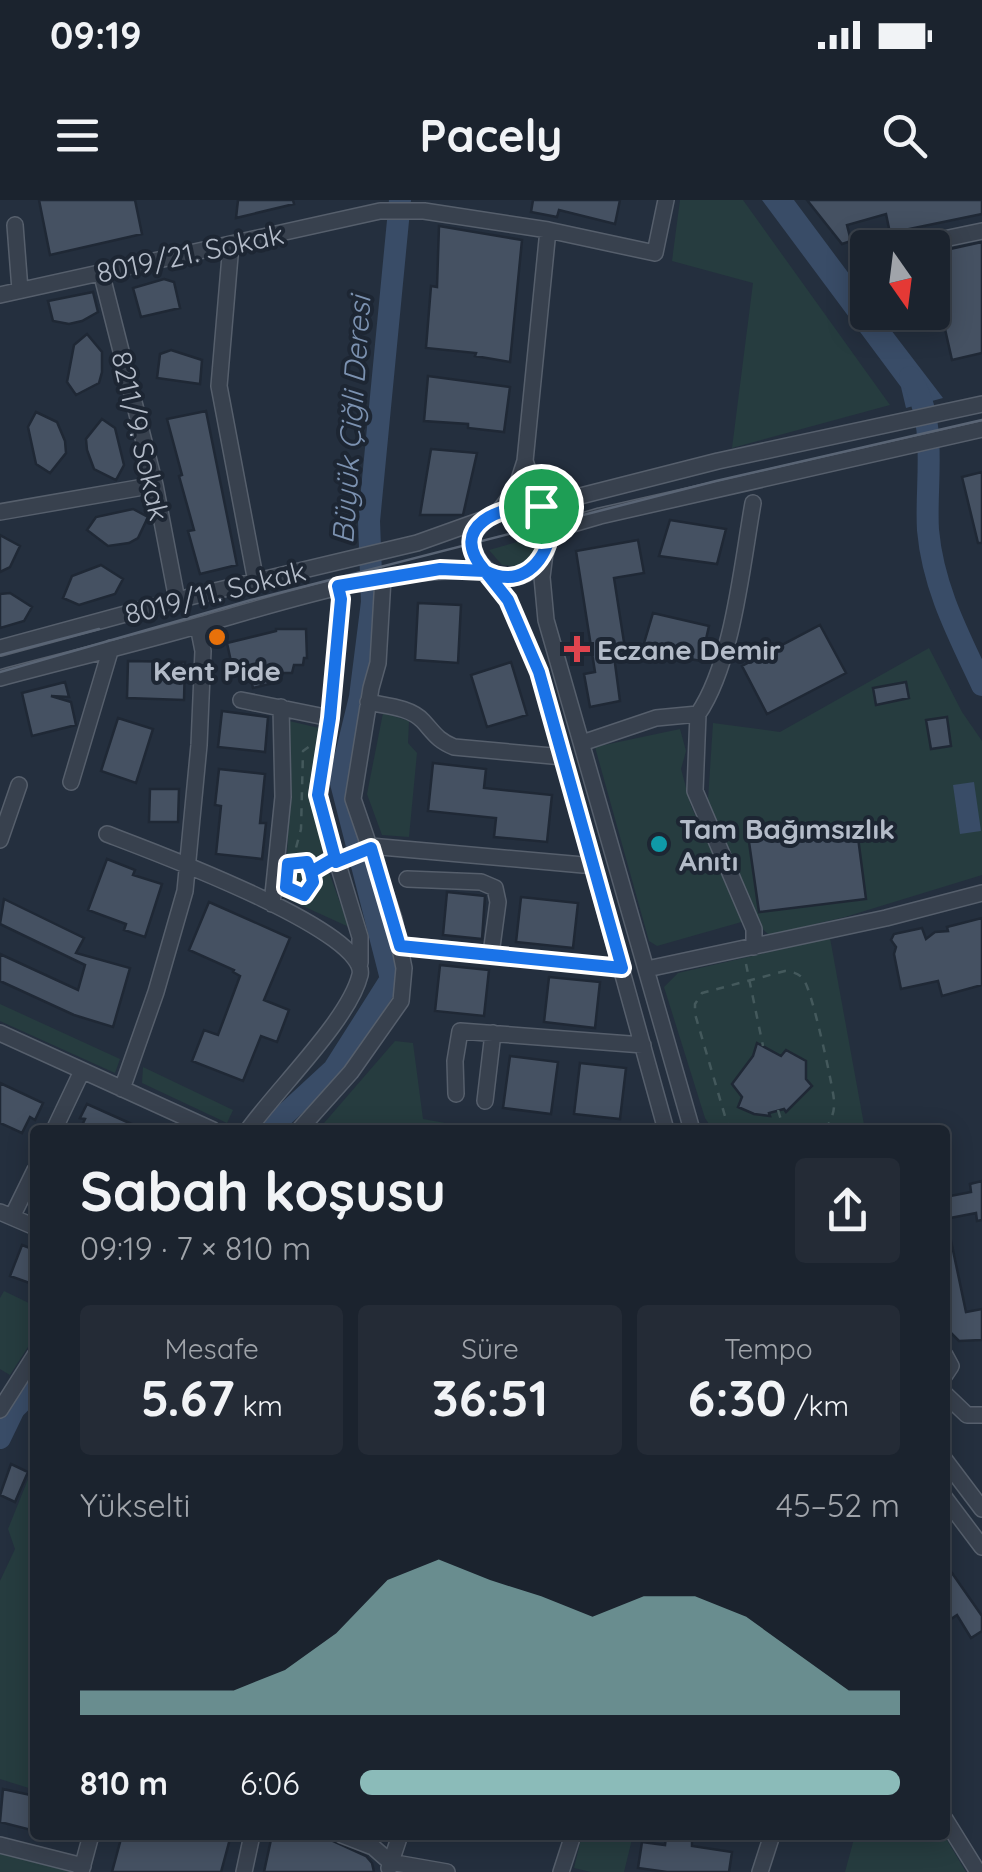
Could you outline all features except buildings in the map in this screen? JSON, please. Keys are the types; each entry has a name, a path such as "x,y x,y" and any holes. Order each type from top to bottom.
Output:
{"street":[{"name":"8019/21. Sokak","path":"0,295 380,211 424,211 548,230 656,253 666,200"},
{"path":"15,225 20,290"},
{"path":"548,230 525,462 516,489 471,538 473,552 508,600 539,672 665,1125"},
{"path":"950,238 982,231"},
{"path":"231,244 219,386 256,582"},
{"name":"8211/9. Sokak","path":"101,272 156,485 177,600"},
{"path":"493,514 541,506 718,460 982,404"},
{"path":"485,571 506,578 518,577 528,572 569,525 600,516 982,429"},
{"path":"525,462 541,506 547,546 542,577 546,620 691,1125"},
{"path":"0,512 156,485"},
{"path":"748,948 754,928 695,791 698,714 712,695 732,620 752,502"},
{"name":"8019/11. Sokak","path":"0,648 177,600 430,539 493,514"},
{"name":"8019/11. Sokak","path":"0,678 346,585 440,569 485,571"},
{"path":"303,1125 350,1072 401,1002 404,968 400,946 353,799 378,663 380,578"},
{"path":"252,1125 335,1024 360,976 360,938 318,795 341,599 346,585"},
{"path":"122,1089 185,891 200,745 203,651 198,626"},
{"path":"71,782 111,648"},
{"path":"241,700 330,718"},
{"path":"368,702 407,711 422,719 437,740 454,747 562,757"},
{"path":"272,904 283,796 281,707"},
{"path":"582,744 656,718 698,714"},
{"path":"0,840 19,786"},
{"path":"107,834 312,924 349,950 360,963"},
{"path":"336,860 371,847 583,865"},
{"path":"408,879 481,882 495,888 498,902 491,954"},
{"path":"647,969 982,892"},
{"path":"400,946 622,968"},
{"path":"456,1094 460,1031 643,1045"},
{"path":"0,1033 202,1125"},
{"path":"485,1101 493,1034"},
{"path":"56,1125 82,1071"},
{"path":"30,1178 6,1215 30,1225"},
{"path":"0,1410 7,1383 30,1360"},
{"path":"950,1399 966,1415 982,1414"},
{"path":"950,1467 982,1509"},
{"path":"950,1504 982,1546"},
{"path":"950,1827 978,1872"},
{"path":"0,1845 82,1869 90,1840"},
{"path":"244,1872 251,1840"},
{"path":"354,1840 372,1847 389,1867 447,1872"},
{"path":"389,1867 398,1840"},
{"path":"561,1872 571,1840"},
{"path":"760,1872 770,1840"}],"path":[{"path":"294,744 303,750"},
{"path":"311,872 336,860"},
{"path":"286,887 304,895 313,882 307,862 288,864"},
{"path":"748,948 748,981 763,1046"},
{"path":"728,1125 695,1014 696,1004 702,994 786,971 796,972 805,982 834,1101 828,1125"},
{"path":"778,1110 782,1125"}],"green space":[{"path":"680,200 743,200 890,405 732,448 753,283 672,261"},
{"path":"542,535 535,560 523,567 502,565 489,550"},
{"path":"929,648 962,712 982,741 982,875 845,917 769,935 753,920 708,800 713,723 780,732"},
{"path":"383,713 409,721 408,743 417,753 409,837 382,835 367,794"},
{"path":"289,721 319,728 310,790 324,859 349,927 283,897 280,891 281,860 287,856"},
{"path":"680,729 686,751 681,769 691,806 745,921 657,946 649,941 595,747"},
{"path":"830,938 864,1125 710,1125 664,987 678,973"},
{"path":"0,1004 120,1059 115,1073 0,1021"},
{"path":"395,1041 413,1043 423,1119 456,1125 322,1125"},
{"path":"143,1067 233,1110 227,1123 142,1083"},
{"path":"4,1291 30,1304 30,1344 10,1375 0,1369 0,1298"},
{"path":"30,1474 30,1788 0,1779 0,1581 15,1549 8,1529"},
{"path":"581,1840 632,1840 624,1872 574,1868"},
{"path":"854,1840 947,1840 966,1872 845,1872"},
{"path":"0,1851 76,1872 0,1872"}],"water":[{"path":"762,200 794,200 850,275 850,318"},
{"path":"859,330 891,330 943,398 906,408 901,387"},
{"path":"974,782 981,831 960,834 953,785"}],"waterway":[{"name":"Büyük Çiğli Deresi","path":"273,1125 334,1069 391,979 340,779 360,697 372,602 369,521 400,200"},
{"name":"Büyük Çiğli Deresi","path":"910,377 919,394 928,432 928,530 935,571 982,685"},
{"name":"Büyük Çiğli Deresi","path":"0,1438 14,1409 30,1393"}],"tram line":[{"path":"0,672 251,600 716,481 982,420"},
{"path":"0,655 99,629"}],"place":[{"name":"Kent Pide","path":"217,637"},
{"name":"Eczane Demir","path":"577,649"},
{"name":"Tam Bağımsızlık Anıtı","path":"659,844"}],"route":[{"path":"541,506 500,510 476,528 471,538 473,552 485,571 440,569 338,586 341,599 330,718 318,795 335,858 311,872 313,882 304,895 286,887 288,864 307,862 311,872 335,858 336,862 371,848 400,946 622,968 539,672 508,600 485,571 495,576 518,577 537,563 549,539 541,506"}]}
